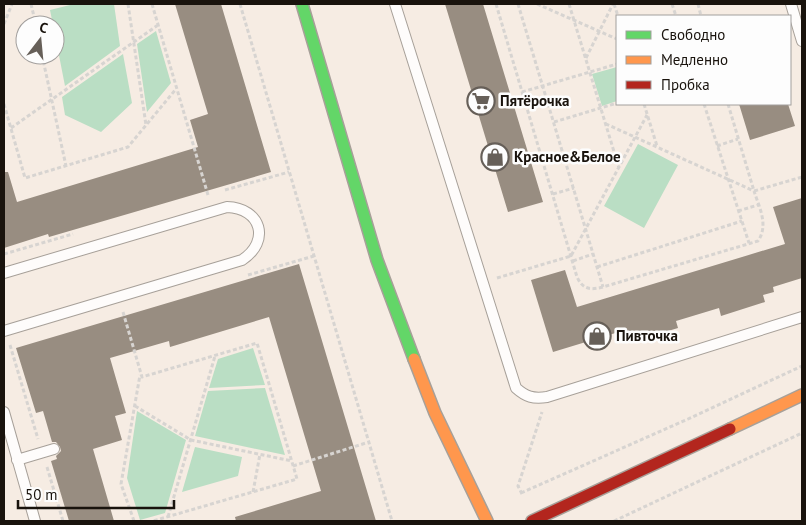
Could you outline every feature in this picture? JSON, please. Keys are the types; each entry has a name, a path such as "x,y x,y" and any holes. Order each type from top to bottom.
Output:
{"street":[{"path":"302,4 377,260 435,413 487,521"},
{"path":"532,521 802,395"}],"lane":[{"path":"395,4 516,388 525,395 535,399 547,397 802,318"},
{"path":"791,4 802,41"},
{"path":"4,273 227,207 238,207 247,211 254,218 258,226 259,234 256,248 242,260 5,331"},
{"path":"4,412 35,521"},
{"path":"18,460 54,449"}],"path":[{"path":"4,24 12,4"},
{"path":"128,4 146,125"},
{"path":"152,4 208,196"},
{"path":"240,4 392,521"},
{"path":"496,4 571,256 580,283 585,288 593,290 758,241 762,235 763,222 728,105"},
{"path":"518,4 603,287"},
{"path":"537,4 616,40"},
{"path":"570,4 619,168"},
{"path":"586,58 613,4"},
{"path":"11,128 158,25"},
{"path":"522,92 616,64"},
{"path":"44,65 66,166"},
{"path":"4,104 25,178 128,147 176,89"},
{"path":"554,122 616,103"},
{"path":"644,105 657,147"},
{"path":"704,105 749,243"},
{"path":"483,282 571,256 647,116"},
{"path":"606,124 754,191 802,177"},
{"path":"717,146 738,139"},
{"path":"553,194 574,188"},
{"path":"738,211 758,205"},
{"path":"597,267 742,222"},
{"path":"573,261 593,254"},
{"path":"123,312 142,376 256,343 297,479 153,521"},
{"path":"5,331 63,521"},
{"path":"168,517 216,355"},
{"path":"521,493 802,366"},
{"path":"134,521 121,484 141,372"},
{"path":"532,521 518,486 547,397"},
{"path":"135,406 191,440 260,454 292,463 369,442"},
{"path":"614,521 802,433"},
{"path":"253,492 260,454"}],"green space":[{"path":"74,4 114,4 120,46 65,86 61,65 65,65 65,15 51,15 50,10"},
{"path":"156,31 171,83 147,112 137,44"},
{"path":"123,54 132,103 101,132 65,115 62,97"},
{"path":"616,67 616,101 602,106 592,74"},
{"path":"638,144 678,165 644,228 604,206"},
{"path":"253,348 265,385 209,388 218,359"},
{"path":"265,388 285,455 195,436 208,391"},
{"path":"137,411 186,440 165,513 140,520 127,478"},
{"path":"195,447 242,457 238,476 182,492"}],"building":[{"path":"175,4 221,4 271,172 49,237 48,234 4,248 4,172 8,172 17,202 198,147 190,120 208,114"},
{"path":"445,4 483,4 543,202 508,212"},
{"path":"739,105 788,105 795,126 750,140"},
{"path":"802,198 802,278 773,287 774,292 763,295 765,302 721,316 719,308 676,321 678,328 638,340 635,333 624,337 622,331 553,352 531,280 565,270 577,307 785,244 773,207"},
{"path":"299,264 376,521 236,521 235,517 321,491 269,317 170,347 169,341 110,358 126,413 115,416 122,440 93,449 114,521 69,521 51,461 57,459 56,456 61,451 60,447 56,442 52,442 43,411 36,413 16,348"}],"traffic: fast":[{"path":"302,4 377,260 414,359"}],"traffic: slow":[{"path":"414,359 435,413 487,521"},
{"path":"730,429 802,395"}],"traffic: jam":[{"path":"532,521 730,429"}],"place":[{"name":"Пятёрочка","path":"481,101"},
{"name":"Красное&Белое","path":"495,157"},
{"name":"Пивточка","path":"597,336"}]}
